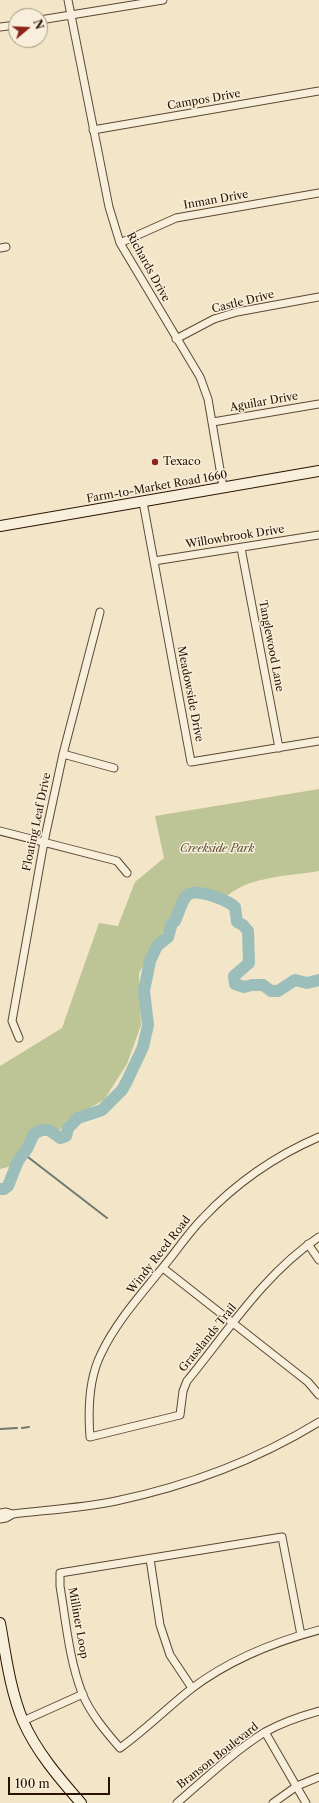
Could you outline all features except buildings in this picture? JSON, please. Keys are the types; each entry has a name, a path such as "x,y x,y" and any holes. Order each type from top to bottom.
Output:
{"main road":[{"name":"Farm-to-Market Road 1660","path":"0,526 319,471"},
{"path":"0,1623 13,1691 23,1721 43,1756 81,1803"}],"street":[{"name":"Richards Drive","path":"68,0 109,207 120,243 200,377 208,399 213,422 223,487"},
{"path":"48,19 163,0"},
{"name":"Campos Drive","path":"93,130 319,91"},
{"name":"Inman Drive","path":"120,243 176,218 319,193"},
{"name":"Castle Drive","path":"176,339 214,319 244,311 319,297"},
{"name":"Aguilar Drive","path":"213,422 319,404"},
{"name":"Meadowside Drive","path":"143,502 191,762 319,741"},
{"name":"Willowbrook Drive","path":"154,561 319,535"},
{"name":"Tanglewood Lane","path":"241,548 279,748"},
{"name":"Floating Leaf Drive","path":"19,1038 12,1021 44,842 63,754 100,612"},
{"path":"63,754 114,768"},
{"path":"0,831 117,861 127,873"},
{"name":"Windy Reed Road","path":"90,1437 89,1421 92,1381 100,1355 115,1328 202,1219 230,1192 255,1172 280,1156 319,1137"},
{"name":"Grasslands Trail","path":"90,1437 180,1415 182,1391 188,1381 267,1281 291,1258 319,1237"},
{"path":"308,1244 319,1260"},
{"path":"163,1268 308,1382 319,1395"},
{"path":"0,1519 6,1518 13,1514 114,1501 156,1492 227,1468 263,1452 319,1422"},
{"path":"0,1513 6,1512 13,1514"},
{"name":"Milliner Loop","path":"301,1635 282,1537 60,1573 60,1586 72,1661 83,1694 99,1722 120,1748 192,1688 223,1669 260,1649 319,1630"},
{"path":"150,1559 160,1625 164,1640 170,1655 192,1688"},
{"path":"23,1721 83,1694"},
{"name":"Branson Boulevard","path":"177,1803 230,1758 265,1732 282,1724 319,1711"},
{"path":"265,1732 306,1803"},
{"path":"273,1803 297,1786 319,1777"}],"green space":[{"name":"Creekside Park","path":"319,789 319,871 271,878 247,884 236,889 227,896 189,888 139,973 141,1025 127,1064 104,1100 66,1121 60,1130 41,1125 29,1133 24,1146 12,1166 0,1169 0,1066 62,1028 99,923 118,926 135,882 164,858 155,816"}],"waterway":[{"path":"0,1189 4,1189 8,1186 18,1161 27,1149 34,1134 41,1130 49,1130 60,1138 66,1136 68,1128 78,1118 102,1110 122,1090 143,1047 148,1025 144,991 150,961 157,946 168,937 172,923 175,921 186,896 190,893 203,893 230,903 235,907 237,922 243,925 248,931 249,963 234,976 235,984 244,987 263,985 271,991 278,991 295,980 307,983 319,980"},
{"path":"24,1154 107,1218"},
{"path":"22,1428 29,1427"},
{"path":"0,1429 17,1428"}],"place":[{"name":"Texaco","path":"155,462"}]}
